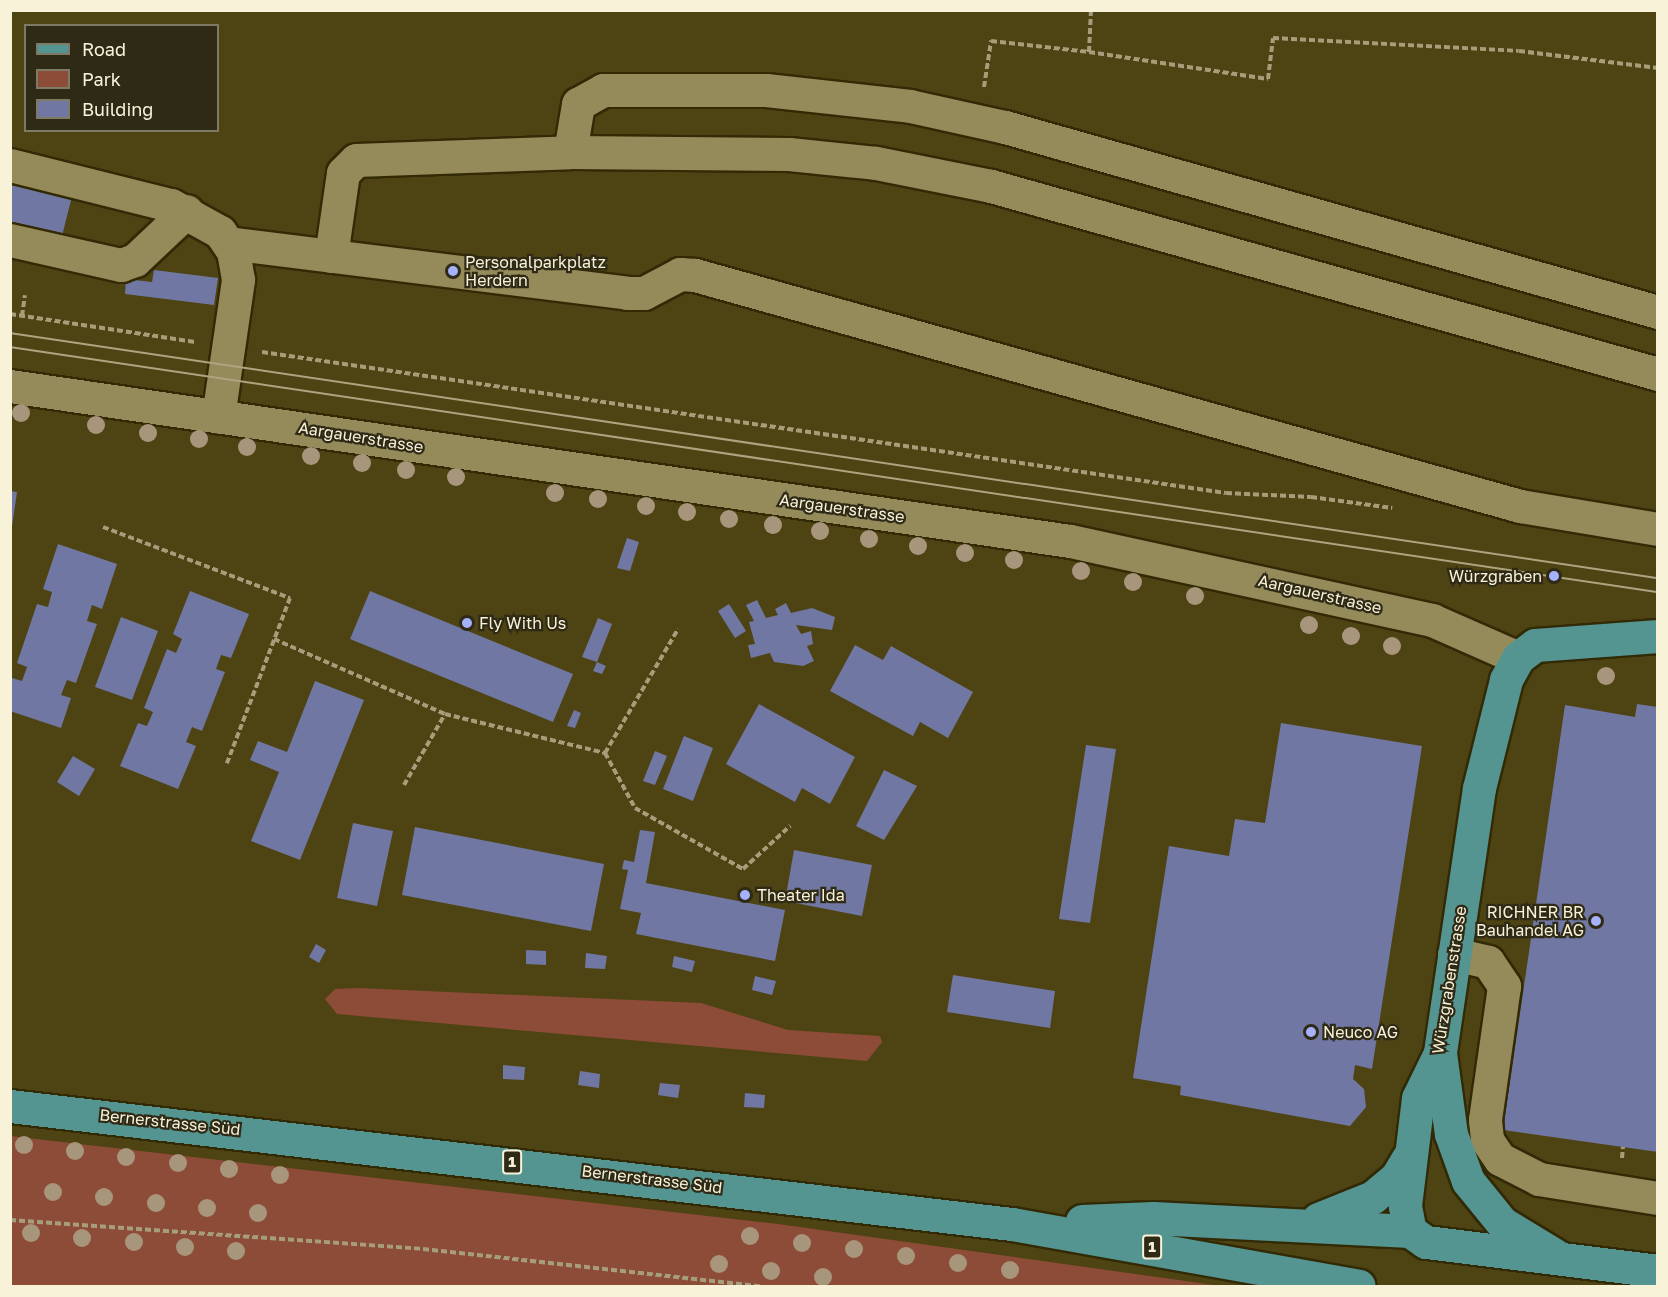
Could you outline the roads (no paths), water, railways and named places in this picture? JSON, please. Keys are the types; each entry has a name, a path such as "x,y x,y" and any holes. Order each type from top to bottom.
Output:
{"main road":[{"path":"1518,658 1549,641 1658,636"},
{"name":"Würzgrabenstrasse","path":"1410,1231 1408,1158 1418,1098 1440,1053 1488,736 1518,658"},
{"path":"1440,1053 1451,1134 1482,1203 1520,1236 1580,1263"},
{"name":"Bernerstrasse Süd","path":"10,1106 1012,1224 1359,1287"},
{"path":"1304,1222 1373,1197 1396,1179 1408,1158"},
{"path":"1012,1224 1153,1218 1304,1222 1410,1231 1426,1242 1458,1251 1649,1270"}],"street":[{"path":"570,152 580,101 591,93 621,88 818,94 977,121 1658,312"},
{"path":"331,256 343,173 352,161 570,152 771,153 932,172 1658,374"},
{"path":"10,165 187,212 210,224 228,243 238,280 218,417"},
{"path":"10,240 121,265 135,260 187,212"},
{"path":"228,243 635,294 680,274 695,275 1520,506 1658,529"},
{"name":"Aargauerstrasse","path":"10,386 1070,541 1432,620 1518,658"},
{"path":"1454,954 1488,962 1502,980 1485,1131 1500,1159 1539,1179 1658,1198"}],"tram line":[{"path":"10,333 1658,578"},
{"path":"10,347 1658,592"}],"place":[{"name":"Personalparkplatz Herdern","path":"453,271"},
{"name":"Würzgraben","path":"1554,576"},
{"name":"Fly With Us","path":"467,623"},
{"name":"Theater Ida","path":"745,895"},
{"name":"RICHNER BR Bauhandel AG","path":"1596,921"},
{"name":"Neuco AG","path":"1311,1032"}]}
